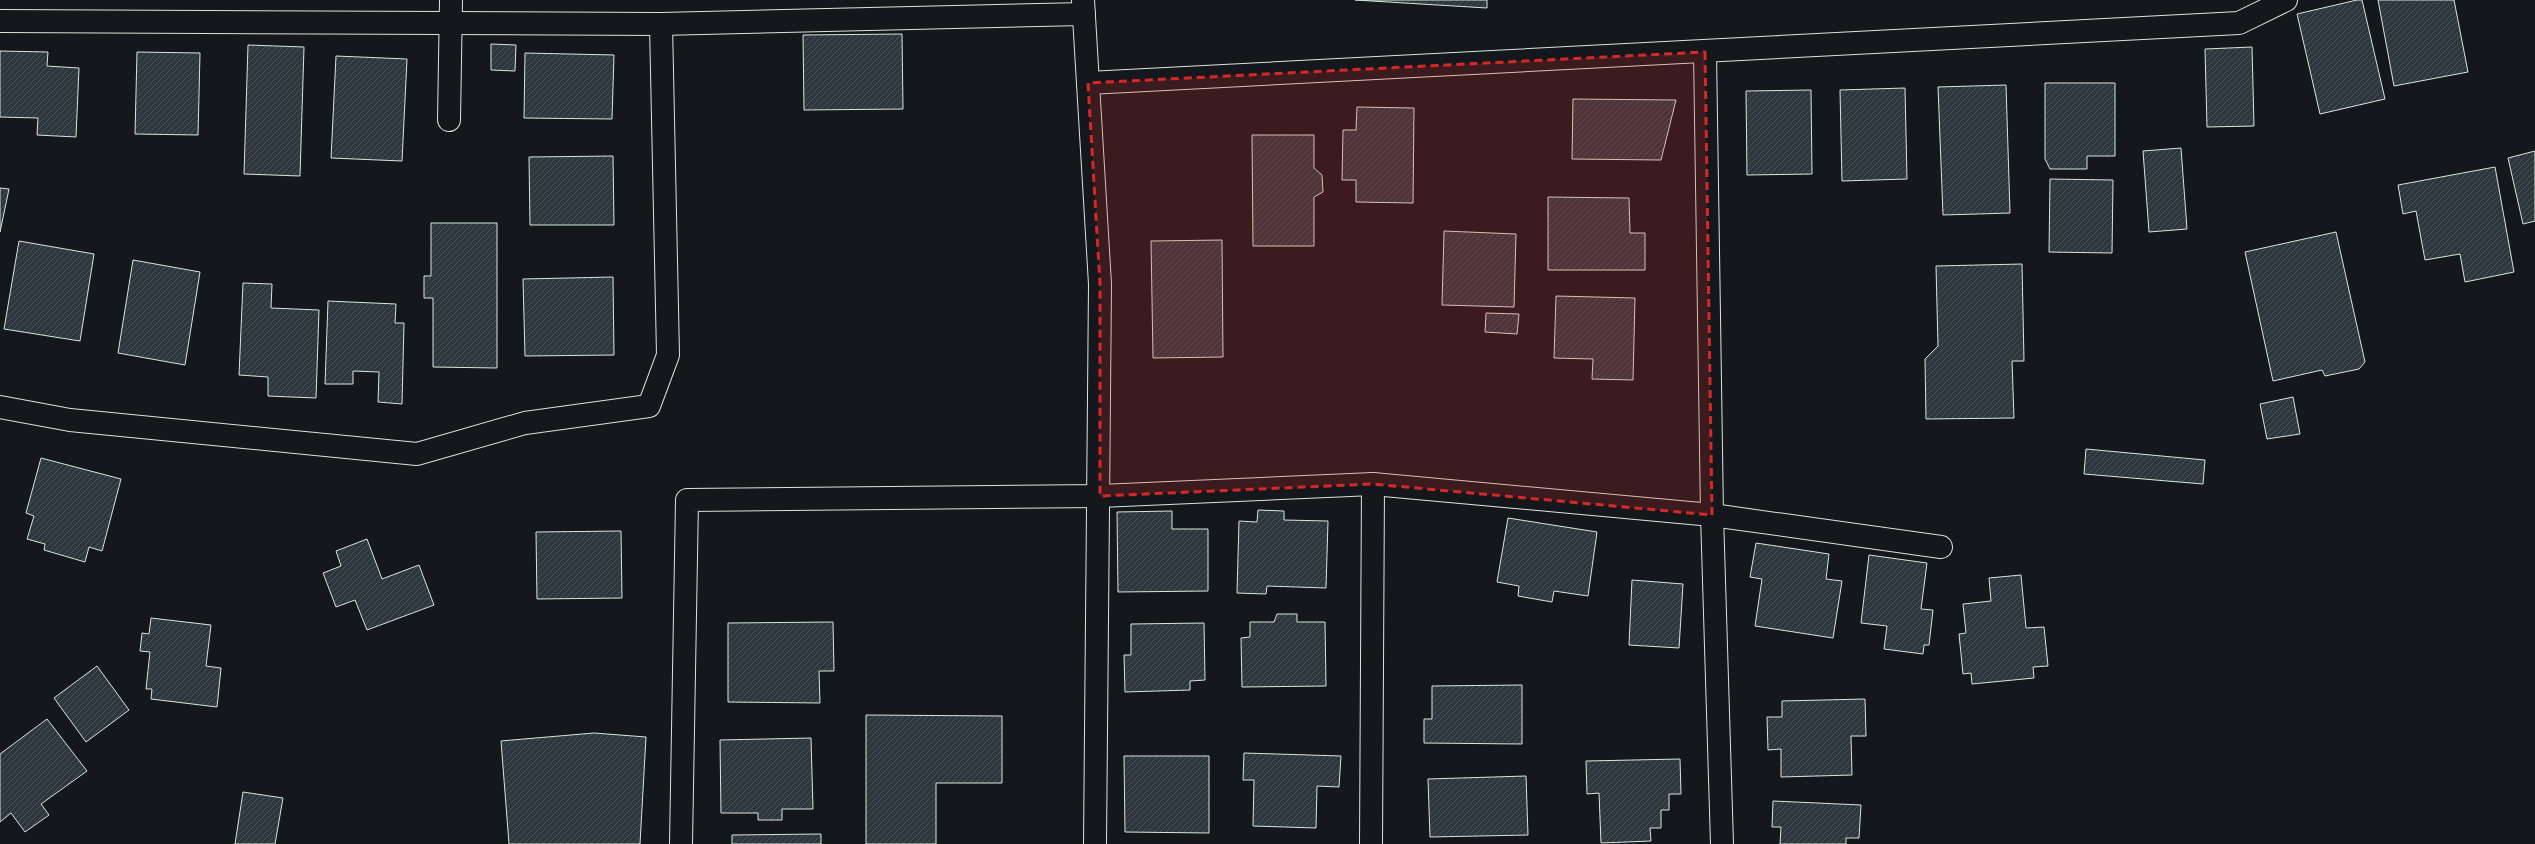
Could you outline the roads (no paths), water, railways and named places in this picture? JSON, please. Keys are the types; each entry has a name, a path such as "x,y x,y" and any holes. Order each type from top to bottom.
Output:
{"street":[{"path":"449,120 449,24 451,0"},
{"path":"1088,83 2239,23 2286,0"},
{"path":"0,22 661,24 1084,7 1100,284 1100,496 1095,844"},
{"path":"0,407 70,420 417,454 526,423 649,406 668,355 661,24"},
{"path":"1705,52 1712,515 1722,844"},
{"path":"1371,844 1373,484"},
{"path":"681,844 686,500 1100,496 1373,484 1712,515 1941,547"}]}
